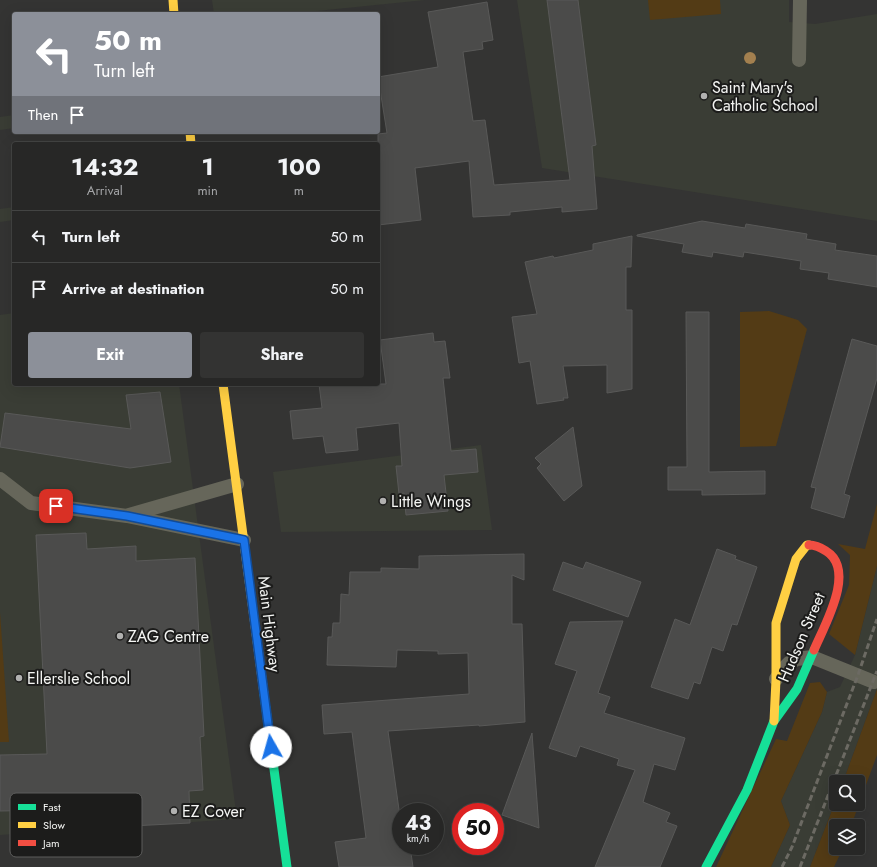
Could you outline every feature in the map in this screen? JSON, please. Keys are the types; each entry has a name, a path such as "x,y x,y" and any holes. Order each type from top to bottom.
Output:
{"street":[{"path":"173,0 174,12"},
{"name":"Main Highway","path":"223,386 287,867"},
{"name":"Hudson Street","path":"706,867 747,790 774,721 797,689 836,601 840,575 836,561 829,553 816,545 807,545 796,559 776,623 774,721"}],"lane":[{"path":"799,60 800,0"},
{"path":"0,479 31,503 127,516 244,540"},
{"path":"127,516 237,484"},
{"path":"776,680 782,670 789,663 797,658 812,657 874,682"}],"shaded area":[{"path":"212,0 425,0 307,12 214,12"},
{"name":"Saint Mary's Catholic School","path":"517,0 789,0 789,22 815,24 877,14 877,221 542,168"},
{"path":"648,0 720,0 721,14 650,20"},
{"path":"12,115 12,128 0,130 0,117"},
{"path":"12,207 12,220 0,222 0,209"},
{"path":"769,311 798,320 807,329 776,446 740,447 740,312"},
{"path":"12,313 12,386 179,386 237,819 142,825 142,793 10,793 10,834 0,835 0,315"},
{"name":"Little Wings","path":"481,445 492,530 281,532 273,472"},
{"path":"877,504 877,566 855,655 829,634 849,585 850,555 838,544 865,549"},
{"path":"877,566 877,689 846,775 829,775 829,811 832,811 810,867 771,867 790,825 781,801 822,712 827,692 840,687 855,655"},
{"path":"0,612 9,742 0,742"},
{"path":"820,682 827,692 822,712 781,801 790,825 771,867 716,867 776,739 787,741 810,683"},
{"path":"877,689 877,755 865,788 865,775 846,775"},
{"path":"832,811 856,811 854,819 829,819 829,855 840,855 834,867 810,867"}],"building":[{"path":"547,0 578,0 596,145 592,146 597,209 562,212 562,207 510,212 510,215 473,217 469,161 415,168 421,220 380,225 380,142 378,142 378,134 387,133 380,89 380,77 438,67 428,12 487,2 493,40 482,42 483,49 463,52 473,121 485,120 494,185 570,180"},
{"path":"702,221 745,228 746,224 807,234 806,239 836,244 835,250 877,256 877,287 828,279 829,273 800,269 801,261 744,252 743,257 713,252 712,257 682,252 684,244 637,236"},
{"path":"632,236 631,267 626,267 626,310 632,310 632,389 607,393 607,365 563,366 568,398 563,398 564,400 537,404 530,361 519,363 512,317 537,314 525,262 593,250 593,244"},
{"path":"686,312 709,312 709,472 765,471 765,494 702,495 702,490 668,490 668,467 687,467"},
{"path":"433,333 434,342 445,341 450,378 443,378 451,451 476,449 478,472 444,475 448,511 406,515 404,493 399,494 396,466 402,466 399,423 356,428 358,450 326,453 323,436 293,439 290,411 322,408 319,386 380,386 380,384 386,384 380,340"},
{"path":"852,339 877,346 877,378 844,494 850,496 844,518 811,508 816,488 811,487"},
{"path":"160,392 171,462 130,468 0,447 5,413 131,429 126,395"},
{"path":"573,427 582,486 564,501 537,468 541,464 535,458"},
{"name":"ZAG Centre","path":"86,533 87,549 136,546 136,561 195,558 204,736 200,737 203,790 189,791 190,823 142,825 142,793 10,793 10,811 0,811 0,755 47,754 36,535"},
{"path":"717,549 736,556 735,559 757,567 737,625 732,624 723,651 712,647 700,684 694,682 688,699 651,687 675,619 690,625"},
{"path":"524,554 524,580 512,575 512,624 522,624 525,722 388,731 398,803 392,803 392,855 411,855 413,867 339,867 335,842 366,838 352,732 324,734 322,705 469,694 468,653 438,654 438,651 397,650 396,667 327,665 328,637 332,637 333,623 340,623 341,594 349,595 350,572 381,572 381,568 419,569 419,556"},
{"path":"563,562 583,569 586,562 641,582 628,617 553,590"},
{"path":"623,621 598,693 610,697 604,713 685,738 675,770 654,764 643,802 670,813 666,822 677,826 660,867 595,867 635,770 617,765 619,759 580,746 576,757 549,748 577,671 555,664 570,622"},
{"path":"532,733 539,828 504,816 504,810"}],"railway":[{"path":"782,867 792,847 858,675 877,619"},
{"path":"800,867 877,671"}],"traffic: fast":[{"path":"706,867 747,790 774,721 797,689 814,650"},
{"path":"264,694 287,867"}],"traffic: slow":[{"path":"173,0 174,12"},
{"path":"190,134 191,142"},
{"path":"223,386 264,694"},
{"path":"774,721 776,623 796,559 807,545 809,545"}],"traffic: jam":[{"path":"809,545 818,546 826,551 835,560 839,571 835,599 814,650"}],"place":[{"name":"Saint Mary's Catholic School","path":"704,96"},
{"name":"Little Wings","path":"383,501"},
{"name":"ZAG Centre","path":"120,636"},
{"name":"Ellerslie School","path":"19,678"},
{"name":"EZ Cover","path":"174,811"}],"route":[{"path":"56,506 127,516 244,540 271,747"}]}
